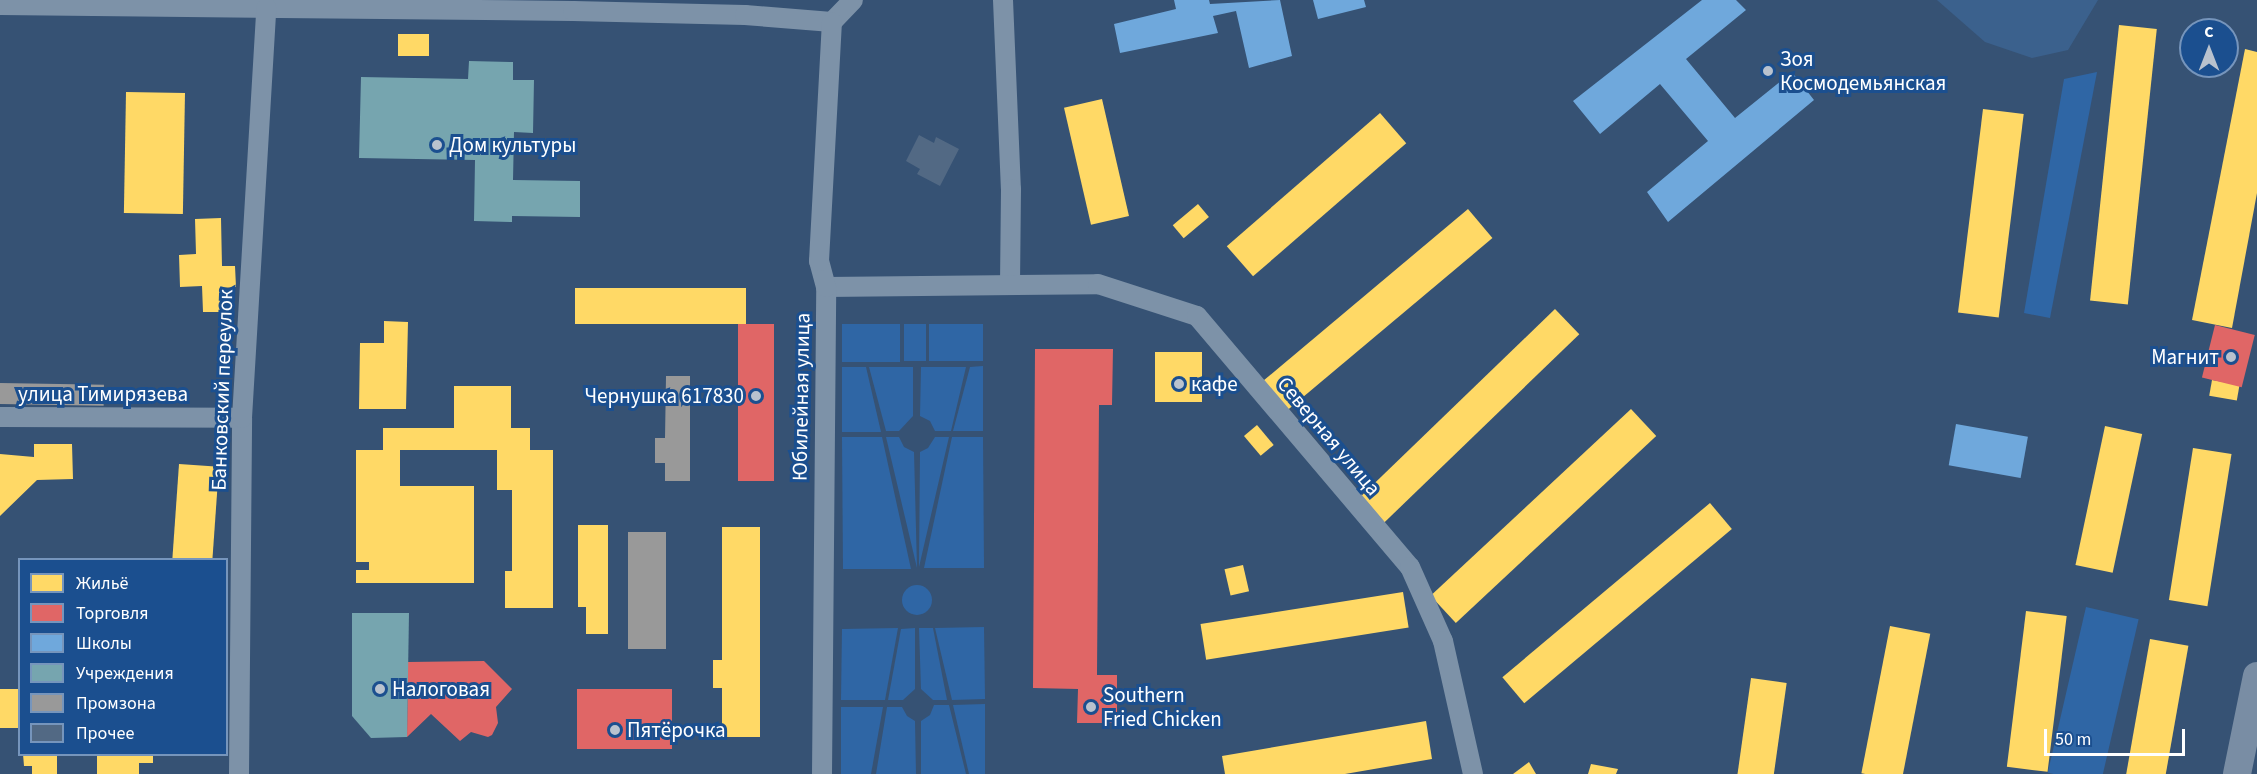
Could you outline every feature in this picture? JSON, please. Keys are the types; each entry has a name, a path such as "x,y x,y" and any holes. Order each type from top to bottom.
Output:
{"main road":[{"path":"2237,774 2257,676"}],"street":[{"path":"0,5 687,14 832,22 853,0"},
{"path":"1003,0 1011,189 1010,283"},
{"name":"Банковский переулок","path":"238,774 242,418 266,8"},
{"name":"Юбилейная улица","path":"822,774 826,287 819,261 832,22"},
{"name":"Северная улица","path":"826,287 1010,283 1098,284 1197,316 1410,567 1443,641 1473,774"},
{"name":"улица Тимирязева","path":"0,417 242,418"}],"shaded area":[{"path":"1937,0 2098,0 2068,50 2032,58 1985,42"},
{"path":"2097,72 2050,318 2024,313 2064,79"},
{"path":"842,324 900,324 900,362 842,362"},
{"path":"904,324 926,324 926,361 904,361"},
{"path":"929,324 983,324 983,361 929,361"},
{"path":"983,366 983,431 953,431 970,367"},
{"path":"842,367 866,367 881,432 842,432"},
{"path":"869,367 913,367 913,416 899,431 886,431"},
{"path":"921,367 966,367 951,431 935,431 930,421 920,416"},
{"path":"842,437 882,437 911,569 843,569"},
{"path":"886,437 899,437 904,447 914,452 917,568"},
{"path":"935,437 949,437 919,567 920,452 928,448"},
{"path":"952,437 983,437 984,568 924,568"},
{"path":"917,585 928,589 932,600 928,611 917,615 906,611 902,600 906,589"},
{"path":"2086,607 2139,619 2103,774 2048,773"},
{"path":"984,627 985,699 952,700 935,628"},
{"path":"898,628 885,700 841,700 842,629"},
{"path":"915,628 915,689 903,700 888,700 901,629"},
{"path":"919,628 933,628 947,700 933,700 921,689"},
{"path":"985,704 985,774 969,774 953,705"},
{"path":"934,705 949,705 966,774 921,774 921,721 930,715"},
{"path":"841,707 883,707 871,774 841,774"},
{"path":"887,707 902,707 907,716 915,721 916,774 876,774"}],"building: Жильё":[{"path":"2119,25 2157,29 2128,304 2090,300"},
{"path":"398,34 429,34 429,56 398,56"},
{"path":"2245,49 2257,52 2257,193 2232,328 2192,320"},
{"path":"126,92 185,93 183,214 124,213"},
{"path":"1102,99 1129,216 1091,225 1064,108"},
{"path":"1983,109 2024,114 1999,317 1958,312"},
{"path":"1380,113 1406,143 1253,276 1227,246"},
{"path":"1198,204 1209,217 1184,238 1173,225"},
{"path":"1468,209 1492,238 1283,414 1258,385"},
{"path":"221,218 222,266 235,266 236,287 220,288 221,312 203,312 202,286 180,287 179,255 196,254 195,219"},
{"path":"575,288 746,288 746,324 575,324"},
{"path":"1555,309 1579,334 1382,525 1358,499"},
{"path":"384,321 408,322 406,409 359,409 360,343 384,343"},
{"name":"кафе","path":"1155,352 1202,352 1202,402 1155,402"},
{"path":"2212,380 2240,385 2237,401 2209,396"},
{"path":"454,386 511,386 511,428 530,428 530,450 553,450 553,608 505,608 505,571 512,571 512,490 497,490 497,450 400,450 400,486 474,486 474,583 356,583 356,570 369,570 369,562 356,562 356,450 383,450 383,428 454,428"},
{"path":"1631,409 1656,436 1456,623 1431,596"},
{"path":"1257,425 1274,445 1261,456 1244,436"},
{"path":"2105,426 2142,434 2113,573 2075,565"},
{"path":"34,444 72,444 73,479 37,480 0,516 0,454 34,457"},
{"path":"2193,448 2232,454 2207,606 2169,600"},
{"path":"179,464 219,467 213,558 172,558"},
{"path":"1710,503 1732,529 1524,703 1502,677"},
{"path":"578,525 608,525 608,634 586,634 586,607 578,607"},
{"path":"722,527 760,527 760,737 722,737 722,688 713,688 713,660 722,660"},
{"path":"1243,565 1249,591 1231,596 1224,569"},
{"path":"1403,592 1409,628 1206,660 1201,624"},
{"path":"2026,611 2067,616 2048,772 2007,767"},
{"path":"1890,626 1930,634 1903,774 1861,773"},
{"path":"2150,639 2188,646 2166,774 2126,774"},
{"path":"1751,678 1787,683 1774,774 1738,774"},
{"path":"0,689 18,689 18,728 0,728"},
{"path":"1426,721 1432,759 1345,774 1225,774 1222,756"},
{"path":"23,756 57,756 57,774 32,774 32,766 24,766"},
{"path":"97,756 153,756 153,763 139,763 139,774 97,774"},
{"path":"1529,762 1536,774 1513,774"},
{"path":"1591,764 1618,769 1616,774 1588,774"}],"building: Торговля":[{"path":"738,324 774,324 774,481 738,481"},
{"name":"Магнит","path":"2215,325 2255,335 2242,387 2202,377"},
{"path":"1035,349 1113,349 1112,405 1099,405 1097,675 1117,675 1117,723 1077,723 1078,689 1033,688"},
{"path":"484,661 512,689 496,707 498,723 492,735 488,737 471,732 460,741 431,714 407,737 408,662"},
{"path":"577,689 672,689 672,749 577,749"}],"building: Школы":[{"path":"1174,0 1209,0 1210,4 1280,0 1292,56 1249,68 1236,11 1213,16 1218,33 1120,53 1114,24 1176,9"},
{"path":"1313,0 1364,0 1366,7 1318,19"},
{"path":"1702,0 1736,0 1746,10 1686,59 1735,118 1792,72 1814,100 1668,222 1647,192 1708,141 1660,84 1600,134 1573,101"},
{"path":"1956,424 2028,437 2021,478 1949,465"}],"building: Учреждения":[{"name":"Дом культуры","path":"469,61 513,62 513,80 534,80 533,133 514,132 513,180 580,181 580,217 512,216 512,222 474,221 475,160 359,158 361,77 468,79"},
{"name":"Налоговая","path":"352,613 409,613 407,737 371,738 352,716"}],"building: Промзона":[{"path":"666,376 690,376 690,481 665,481 665,463 655,463 655,438 665,438"},
{"path":"0,383 104,385 104,406 0,404"},
{"path":"628,532 666,532 666,649 628,649"}],"building: Прочее":[{"path":"919,135 934,143 936,137 959,149 940,186 917,174 920,169 906,161"}],"place":[{"name":"Зоя Космодемьянская","path":"1768,71"},
{"name":"Дом культуры","path":"437,145"},
{"name":"Магнит","path":"2231,357"},
{"name":"кафе","path":"1179,384"},
{"name":"Чернушка 617830","path":"756,396"},
{"name":"Налоговая","path":"380,689"},
{"name":"Southern Fried Chicken","path":"1091,707"},
{"name":"Пятёрочка","path":"615,730"}]}
